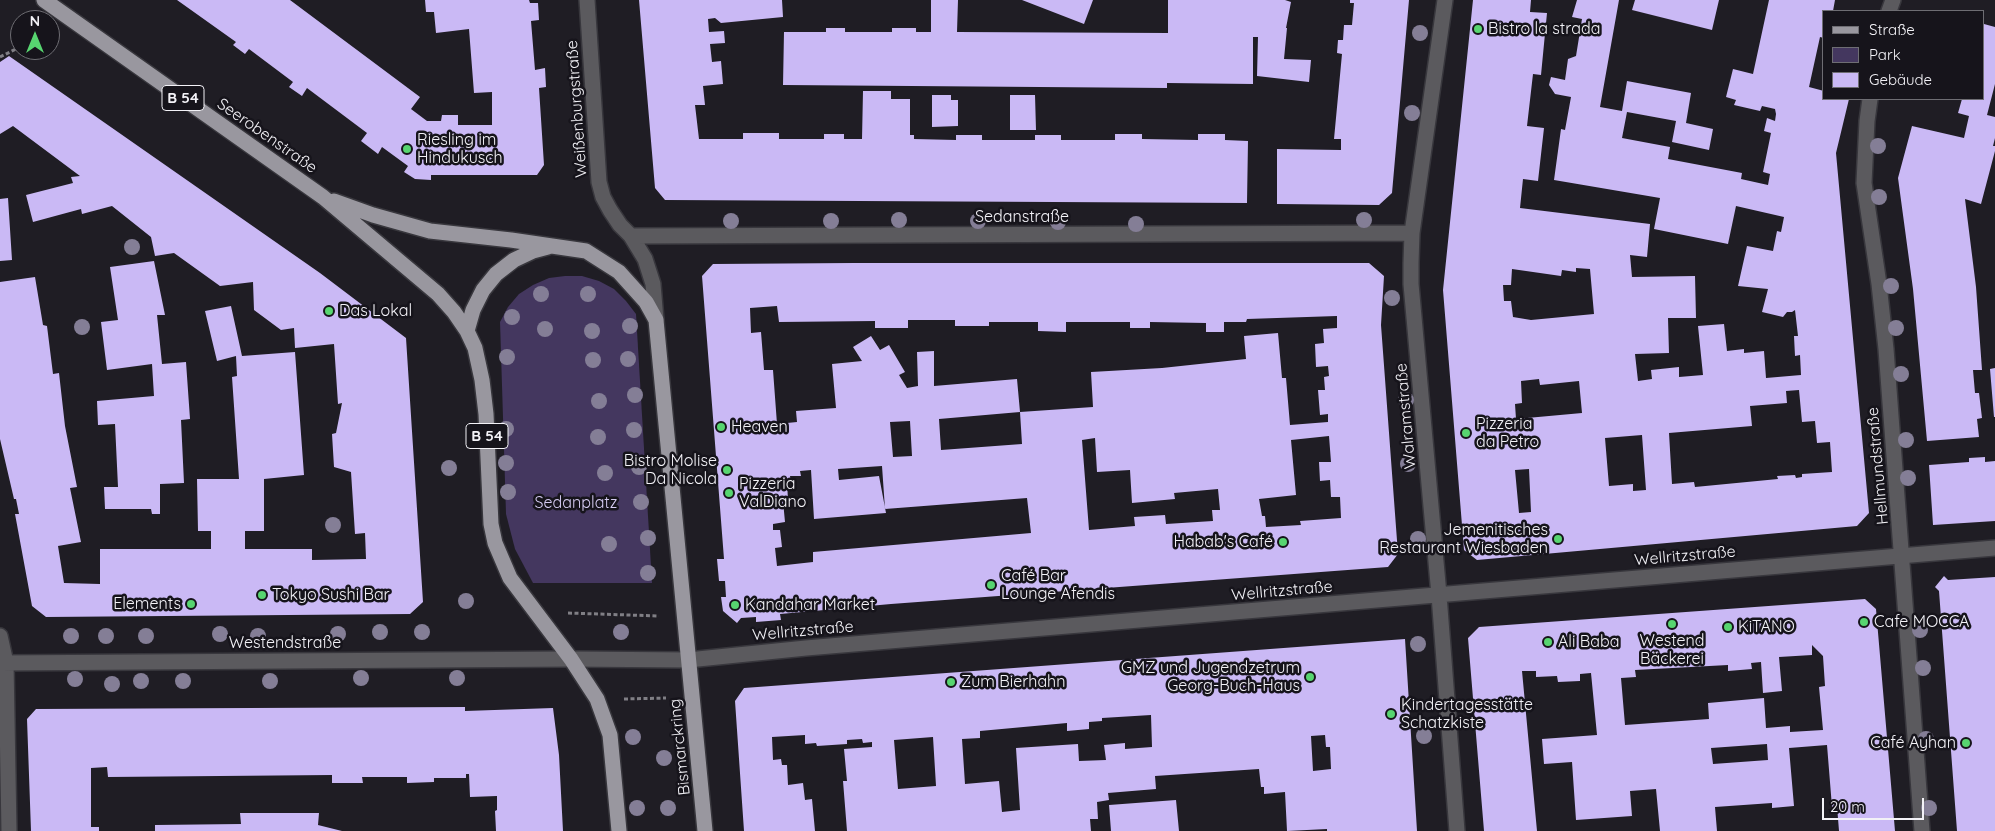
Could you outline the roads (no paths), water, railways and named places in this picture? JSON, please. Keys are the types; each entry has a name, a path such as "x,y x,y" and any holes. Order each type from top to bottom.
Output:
{"main road":[{"name":"Seerobenstraße","path":"44,0 323,197"},
{"name":"B 54","path":"323,197 373,215 430,231 586,251 611,266 633,285 646,302 656,320 688,660"},
{"name":"B 54","path":"323,197 438,294 454,312 467,331 475,348 482,380 486,414 491,524 495,543 510,578 571,659 597,699 610,735 619,831"},
{"path":"467,331 473,310 482,290 496,274 514,260 533,251 554,246"},
{"name":"Bismarckring","path":"688,660 705,831"}],"street":[{"name":"Weißenburgstraße","path":"587,0 599,182 603,197 610,210 632,236"},
{"name":"Walramstraße","path":"1444,0 1412,233 1411,284 1440,595 1457,831"},
{"name":"Hellmundstraße","path":"1870,100 1864,183 1879,284 1886,349 1903,555 1922,831"},
{"name":"Sedanstraße","path":"632,236 1412,233"},
{"path":"632,236 645,259 653,284 656,320"},
{"name":"Wellritzstraße","path":"571,659 688,660 806,648 1995,548"},
{"path":"0,636 3,663 8,831"},
{"name":"Westendstraße","path":"3,663 571,659"}],"place":[{"name":"Bistro la strada","path":"1478,29"},
{"name":"Riesling im Hindukusch","path":"407,149"},
{"name":"Das Lokal","path":"329,311"},
{"name":"Heaven","path":"721,427"},
{"name":"Pizzeria da Petro","path":"1466,433"},
{"name":"Bistro Molise Da Nicola","path":"727,470"},
{"name":"Pizzeria ValDiano","path":"729,493"},
{"name":"Jemenitisches Restaurant Wiesbaden","path":"1558,539"},
{"name":"Habab's Café","path":"1283,542"},
{"name":"Café Bar Lounge Afendis","path":"991,585"},
{"name":"Tokyo Sushi Bar","path":"262,595"},
{"name":"Elements","path":"191,604"},
{"name":"Kandahar Market","path":"735,605"},
{"name":"Cafe MOCCA","path":"1864,622"},
{"name":"Westend Bäckerei","path":"1672,624"},
{"name":"KiTANO","path":"1728,627"},
{"name":"Ali Baba","path":"1548,642"},
{"name":"GMZ und Jugendzetrum Georg-Buch-Haus","path":"1310,677"},
{"name":"Zum Bierhahn","path":"951,682"},
{"name":"Kindertagesstätte Schatzkiste","path":"1391,714"},
{"name":"Café Ayhan","path":"1966,743"}],"park label":[{"name":"Sedanplatz","path":"576,503"}]}
